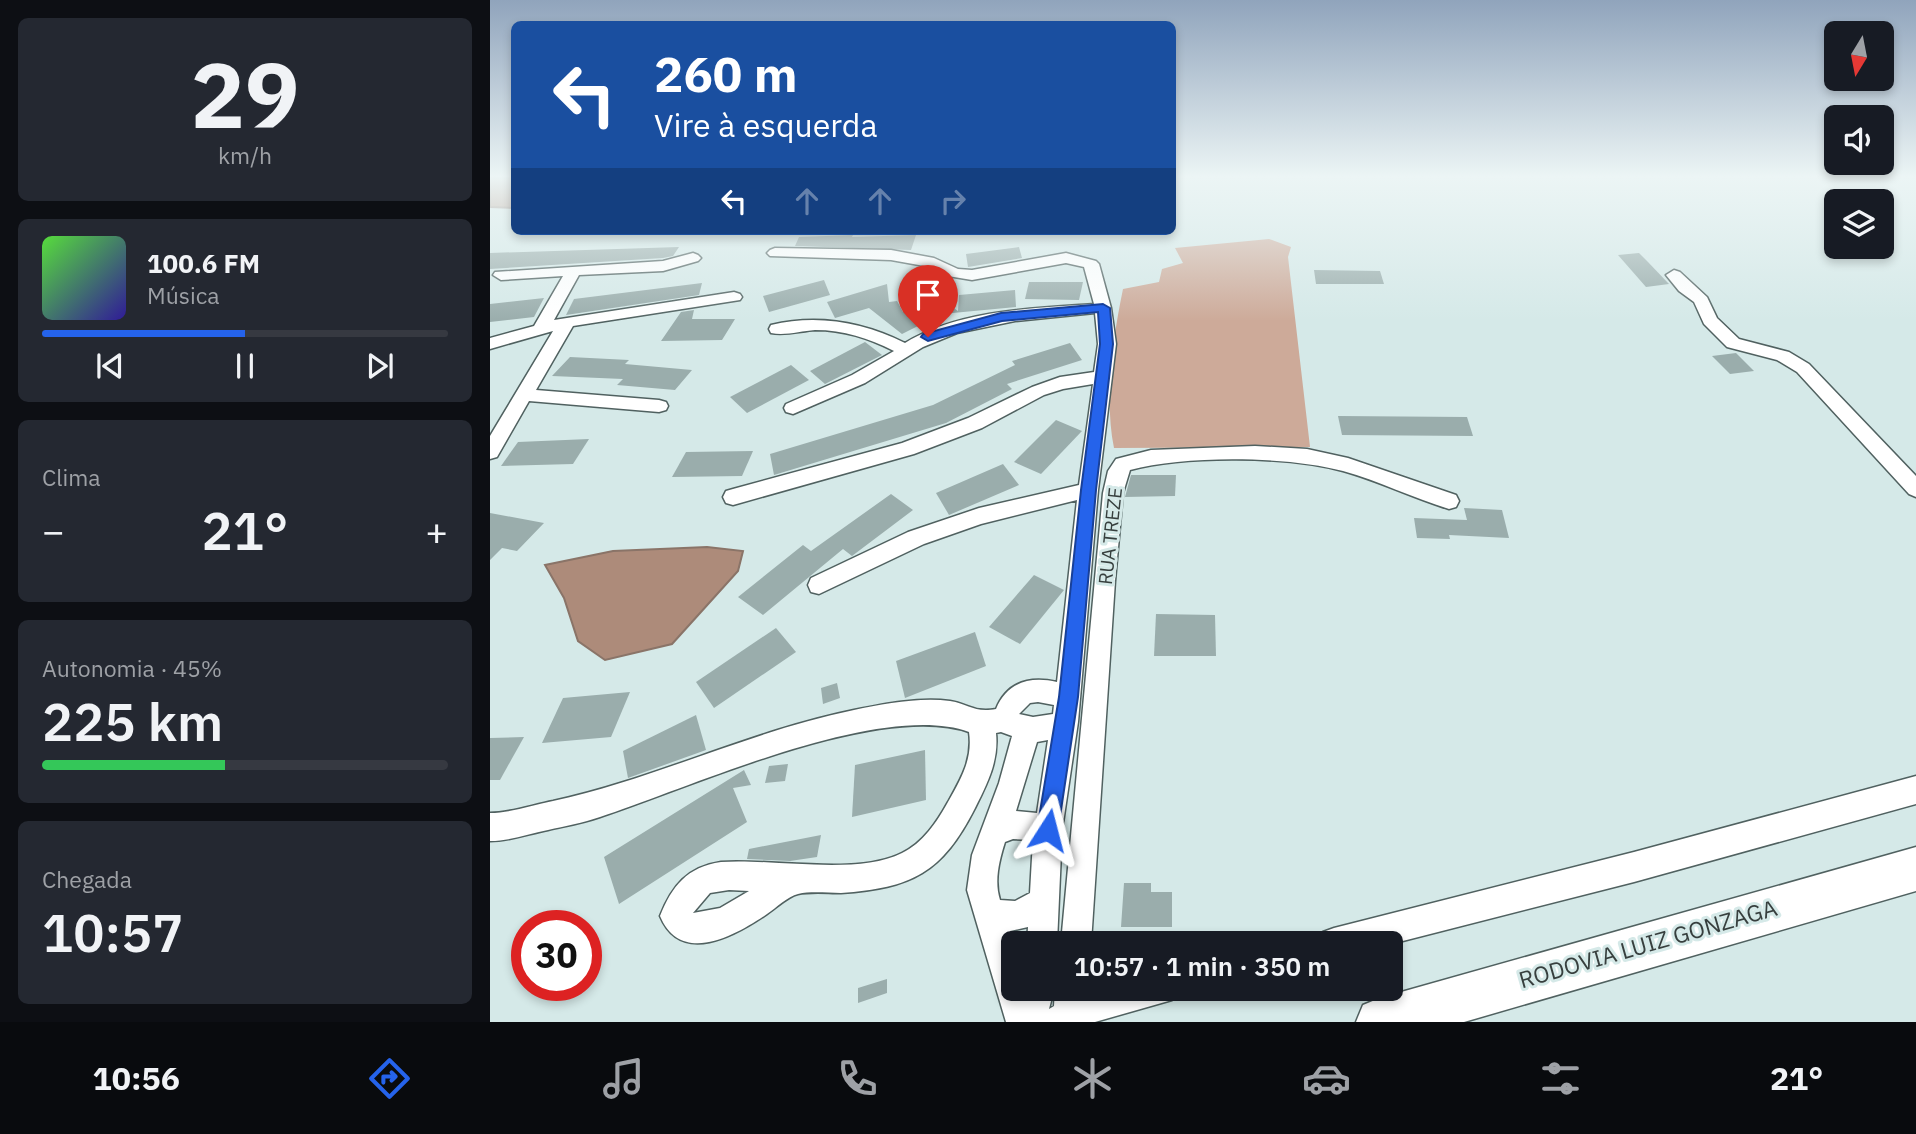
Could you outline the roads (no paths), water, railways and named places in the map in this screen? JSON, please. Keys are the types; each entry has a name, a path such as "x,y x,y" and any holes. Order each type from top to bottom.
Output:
{"highway":[{"name":"RODOVIA LUIZ GONZAGA","path":"1380,1022 1916,869"}],"street":[{"path":"775,253 891,255 934,263 963,274 1066,258 1091,264 1096,272 1107,344 1088,490 1066,710 1048,830 1042,931"},
{"path":"501,275 663,266 693,258"},
{"path":"540,330 574,271"},
{"path":"1674,275 1685,288 1701,299 1710,320 1733,343 1783,356 1802,368 1916,489"},
{"path":"490,344 567,323 734,297"},
{"path":"793,408 862,378 884,366 904,349 928,337 1001,317 1103,308"},
{"path":"490,452 567,323"},
{"path":"777,329 802,326 848,327 873,333 904,349"},
{"path":"733,497 930,441 1060,383 1103,377"},
{"path":"526,394 659,407"},
{"name":"RUA TREZE","path":"1077,931 1104,581 1113,493 1118,471 1123,464 1151,457 1255,453 1307,456 1348,465 1449,501"},
{"path":"818,585 916,538 979,516 1088,490"},
{"path":"1022,1022 982,890 982,869 1015,776 1004,724 1008,706 1015,697 1030,691 1045,690 1066,710"},
{"path":"490,827 601,803 748,750 859,722 927,711 970,716 1004,724 1051,728 1066,710"},
{"path":"792,880 874,876 904,870 932,851 954,821 978,773 986,747 1004,724"},
{"path":"1381,931 1634,867 1916,790"},
{"path":"993,833 1006,825 1017,823 1048,830"},
{"path":"990,914 1017,916 1044,902"},
{"path":"1029,1022 1035,1001"},
{"path":"1065,1009 1087,1008 1114,1001"}]}
